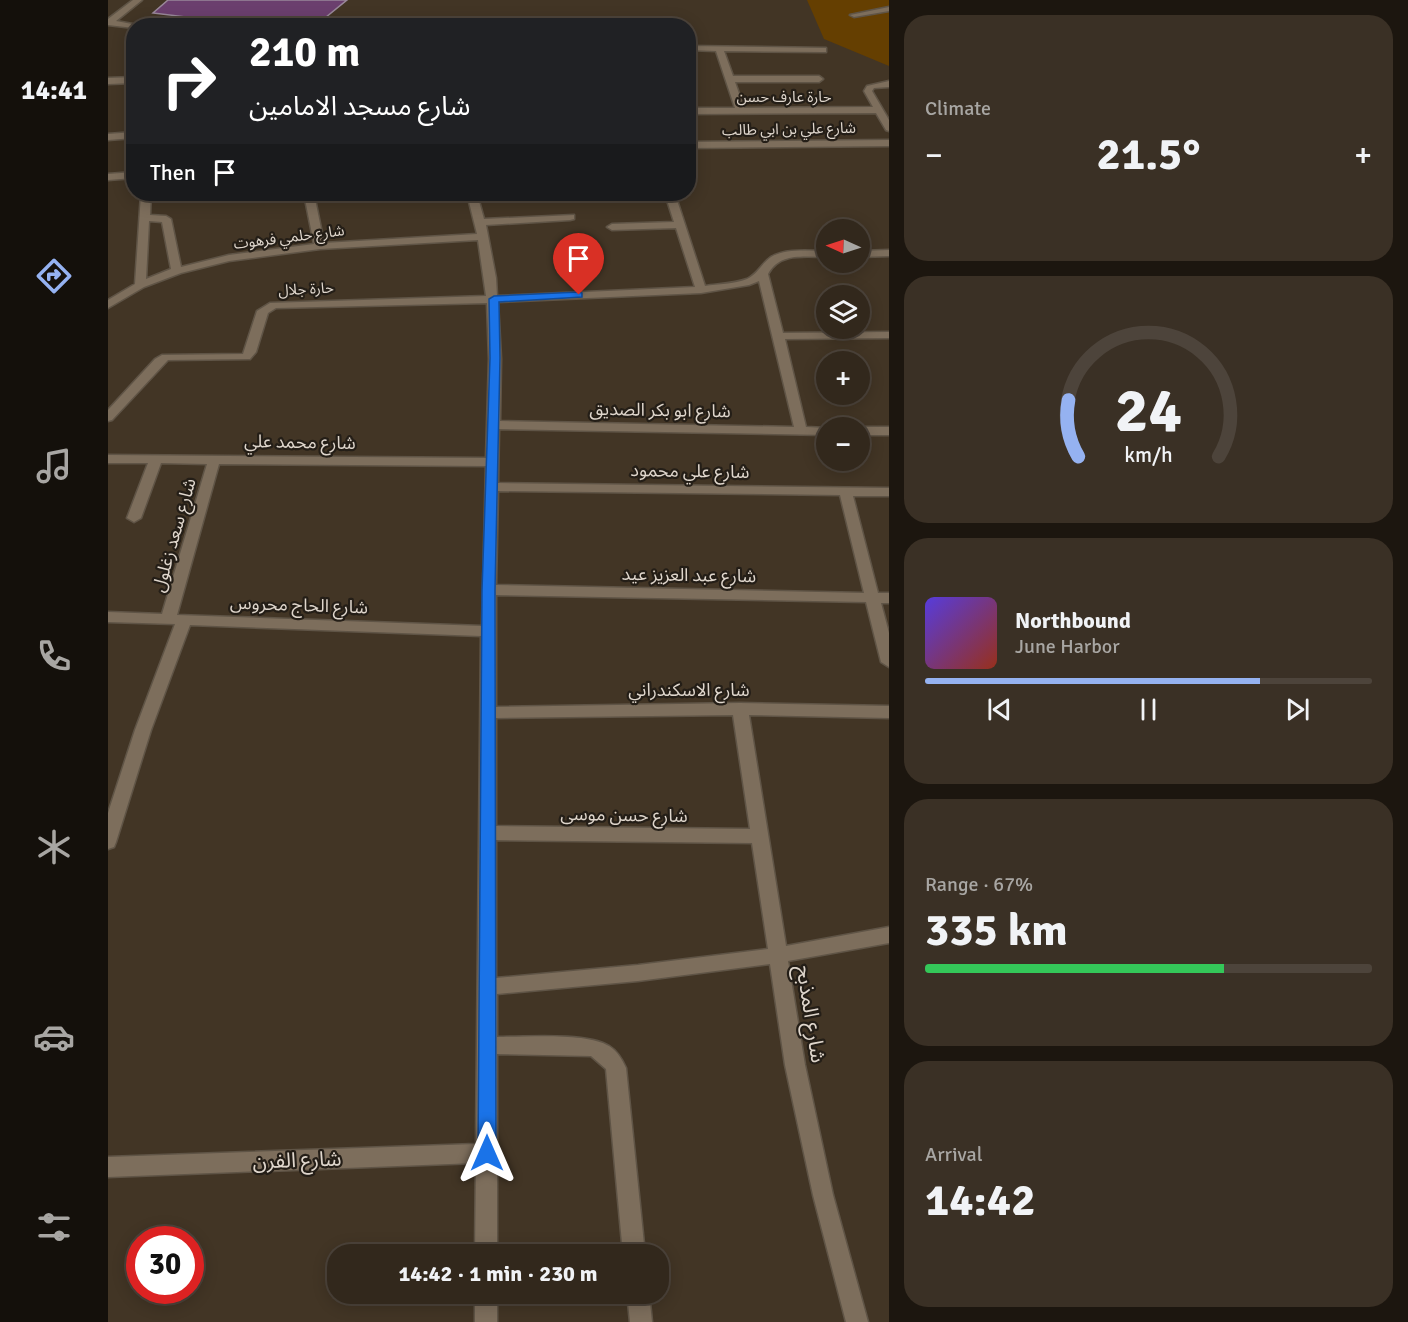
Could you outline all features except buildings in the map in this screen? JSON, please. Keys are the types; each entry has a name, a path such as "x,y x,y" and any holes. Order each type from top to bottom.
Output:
{"street":[{"path":"108,22 138,0"},
{"path":"854,15 889,9"},
{"path":"108,22 126,24"},
{"path":"696,48 823,50"},
{"path":"719,49 741,111"},
{"path":"730,79 819,79"},
{"path":"108,81 126,80"},
{"path":"889,84 871,86 868,91 889,128"},
{"name":"حارة عارف حسن","path":"696,111 879,110"},
{"path":"108,137 126,136"},
{"name":"شارع علي بن ابي طالب","path":"696,145 889,143"},
{"path":"108,177 126,176"},
{"path":"140,285 145,201"},
{"path":"310,201 320,246"},
{"path":"474,201 482,229 494,299 489,590 486,1244"},
{"path":"672,201 701,290"},
{"name":"شارع حلمي فرهوت","path":"108,304 140,285 177,271 229,258 570,217"},
{"path":"144,218 166,219 177,271"},
{"path":"612,228 680,225"},
{"path":"801,430 763,274 767,263 780,256 816,254"},
{"path":"870,254 889,254"},
{"path":"494,299 701,290 749,282 763,274"},
{"name":"حارة جلال","path":"108,417 159,361 166,357 246,357 250,352 262,313 269,306 494,299"},
{"path":"778,336 889,335"},
{"name":"شارع ابو بكر الصديق","path":"493,425 816,431"},
{"path":"870,431 889,431"},
{"name":"شارع محمد علي","path":"108,459 492,462"},
{"path":"134,518 156,459"},
{"name":"شارع سعد زغلول","path":"108,842 125,778 176,620 214,460"},
{"name":"شارع علي محمود","path":"490,487 889,492"},
{"path":"844,491 889,662"},
{"name":"شارع عبد العزيز عيد","path":"489,590 889,598"},
{"name":"شارع الحاج محروس","path":"108,617 489,632"},
{"name":"شارع الاسكندراني","path":"489,713 740,709 889,712"},
{"name":"شارع المذبح","path":"740,709 795,1065 823,1195 857,1322"},
{"name":"شارع حسن موسى","path":"488,833 760,836"},
{"path":"487,987 585,980 779,955 889,935"},
{"path":"487,1045 592,1047 603,1051 611,1059 616,1068 633,1244"},
{"name":"شارع الفرن","path":"108,1167 487,1153"},
{"path":"486,1304 486,1322"},
{"path":"639,1304 641,1322"}],"shaded area":[{"path":"807,0 889,0 889,66 824,39"}],"route":[{"path":"487,1153 489,590 495,358 494,299 579,295"}]}
